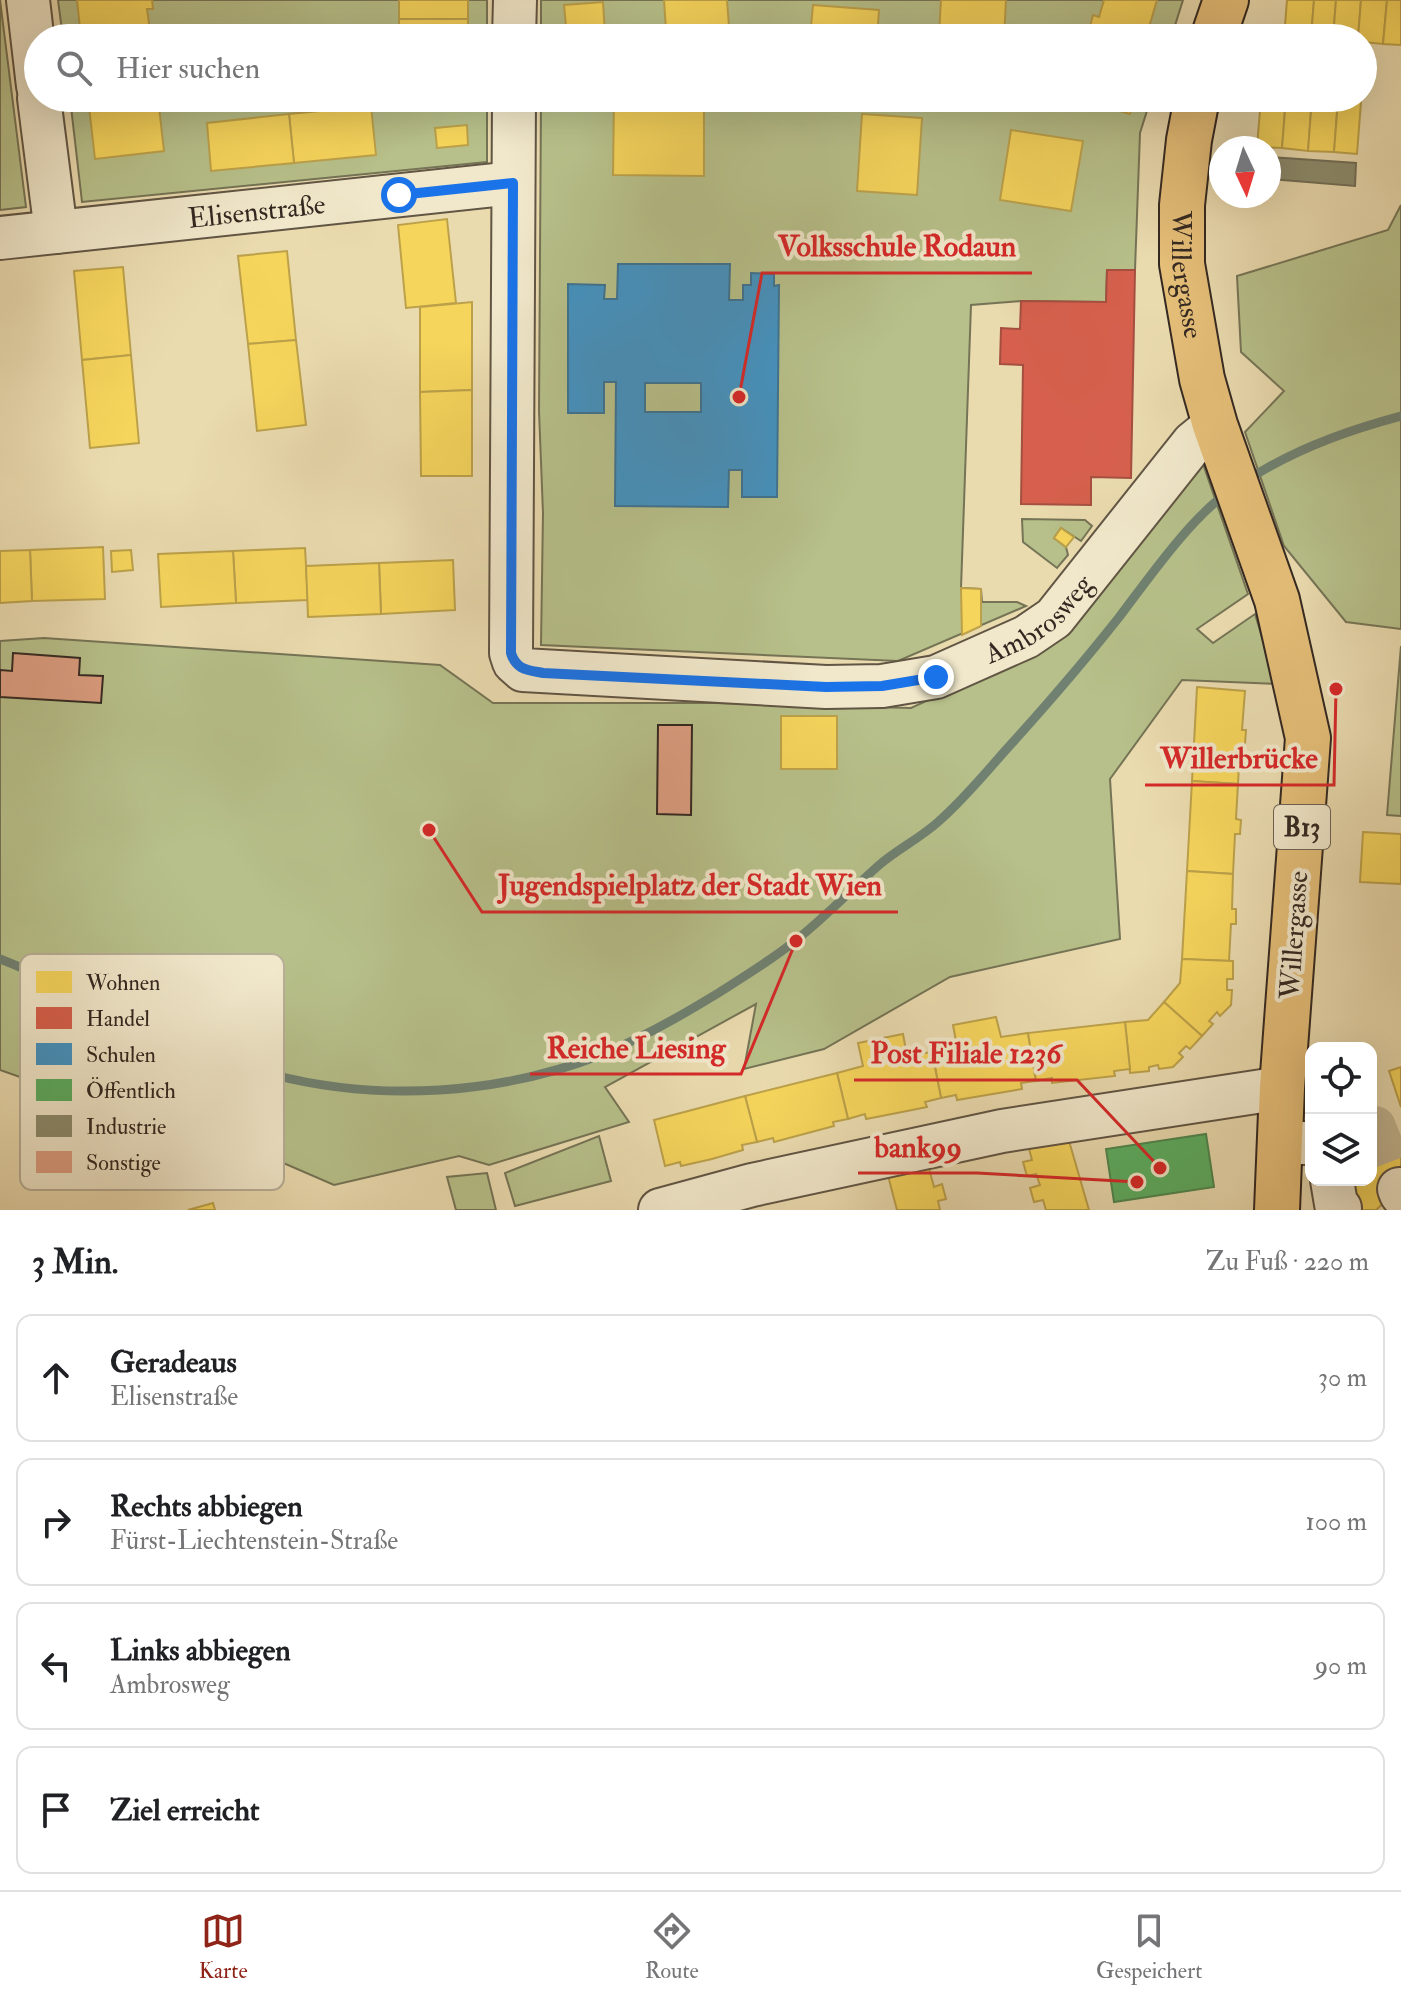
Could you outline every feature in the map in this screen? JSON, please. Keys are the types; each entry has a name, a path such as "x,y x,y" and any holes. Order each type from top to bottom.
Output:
{"main road":[{"path":"1218,24 1226,0"},
{"name":"Willergasse","path":"1194,112 1182,205 1182,264 1202,379 1277,600 1308,738 1282,1088 1295,1143 1277,1210"}],"street":[{"path":"28,0 31,24"},
{"path":"514,24 515,0"},
{"path":"41,112 56,232"},
{"path":"513,183 514,112"},
{"name":"Elisenstraße","path":"0,238 513,183"},
{"name":"Ambrosweg","path":"513,183 511,653 514,662 523,670 826,687 882,686 936,677 1026,637 1054,618 1193,443 1219,436"},
{"path":"660,1210 752,1185 1002,1131 1282,1088"}],"green space":[{"path":"0,0 26,207 0,210"},
{"path":"58,0 487,0 487,24 61,24"},
{"path":"541,0 1183,0 1175,24 541,24"},
{"path":"72,112 487,112 487,162 82,202"},
{"path":"541,112 1147,112 1140,133 1135,270 1107,270 1106,302 1021,301 971,305 961,588 981,589 982,602 1017,602 1026,606 898,661 541,645 543,513 539,411"},
{"path":"1401,205 1401,629 1346,622 1284,546 1245,432 1284,391 1241,352 1237,276 1388,230"},
{"path":"1203,464 1248,594 1197,629 1213,643 1255,614 1276,684 1182,680 1110,779 1120,939 950,977 824,1049 744,1069 756,1004 605,1087 629,1122 489,1165 459,1156 334,1185 284,1163 284,954 20,954 20,1077 0,1070 0,641 44,638 440,665 493,703 716,703 911,708 1021,658"},
{"path":"1022,519 1085,520 1092,526 1081,541 1061,528 1054,538 1066,547 1068,555 1057,568 1023,542"},
{"path":"1401,646 1401,816 1387,815"},
{"path":"599,1136 611,1181 515,1206 505,1173"},
{"path":"487,1173 496,1210 456,1210 447,1177"}],"building: Wohnen":[{"path":"77,0 152,0 153,9 147,9 149,24 80,24"},
{"path":"399,0 468,0 468,19 399,19"},
{"path":"664,0 727,0 729,24 666,24"},
{"path":"941,0 1006,0 1005,24 940,24"},
{"path":"1104,0 1157,0 1150,24 1091,24 1093,15 1099,17"},
{"path":"1287,0 1314,0 1312,24 1285,24"},
{"path":"1314,0 1336,0 1334,24 1312,24"},
{"path":"1336,0 1361,0 1359,24 1334,24"},
{"path":"1361,0 1387,0 1383,44 1377,43 1377,24 1359,24"},
{"path":"1387,0 1401,0 1401,45 1383,44"},
{"path":"603,2 604,24 566,24 564,5"},
{"path":"813,5 879,10 878,24 811,24"},
{"path":"399,19 468,19 468,24 399,24"},
{"path":"90,112 160,112 164,151 95,159"},
{"path":"372,112 376,155 294,163 289,114"},
{"path":"614,112 704,112 704,176 613,175"},
{"path":"1260,112 1285,112 1282,148 1281,136 1258,136"},
{"path":"1285,112 1311,112 1308,151 1282,148"},
{"path":"1311,112 1337,112 1334,152 1308,151"},
{"path":"1337,112 1360,112 1357,154 1334,152"},
{"path":"289,114 294,163 211,171 207,123"},
{"path":"862,114 922,118 917,195 857,191"},
{"path":"467,125 468,145 437,148 435,128"},
{"path":"1011,130 1083,141 1071,211 1000,200"},
{"path":"447,219 456,303 406,308 398,225"},
{"path":"287,251 296,340 248,344 238,256"},
{"path":"123,267 131,355 82,360 74,271"},
{"path":"472,302 472,390 420,392 420,307"},
{"path":"296,340 306,425 257,431 248,344"},
{"path":"131,355 139,443 90,448 82,360"},
{"path":"472,390 472,476 421,476 420,392"},
{"path":"1061,528 1074,537 1066,547 1054,538"},
{"path":"103,547 105,599 32,601 30,550"},
{"path":"305,548 308,600 236,603 233,551"},
{"path":"30,550 32,601 0,603 0,551"},
{"path":"131,550 133,570 112,572 111,551"},
{"path":"233,551 236,603 161,607 158,554"},
{"path":"453,560 455,610 381,614 379,563"},
{"path":"379,563 381,614 308,617 306,566"},
{"path":"961,588 981,589 981,626 962,635"},
{"path":"1197,687 1245,691 1242,730 1246,730 1245,744 1240,744 1238,784 1192,781"},
{"path":"781,716 837,716 837,769 781,769"},
{"path":"1192,781 1238,784 1236,819 1241,820 1240,834 1235,834 1233,874 1187,871"},
{"path":"1363,832 1401,834 1401,884 1360,882"},
{"path":"1187,871 1233,874 1232,909 1236,909 1236,924 1231,924 1229,961 1182,959"},
{"path":"1182,959 1233,961 1233,979 1227,979 1227,990 1232,990 1231,1005 1220,1016 1217,1012 1209,1021 1213,1024 1202,1036 1164,1002 1180,983"},
{"path":"1164,1002 1202,1036 1190,1049 1186,1046 1179,1053 1183,1057 1173,1067 1159,1069 1158,1065 1149,1067 1149,1071 1130,1073 1125,1022 1148,1020"},
{"path":"996,1017 1001,1037 1028,1033 1036,1081 1021,1083 1022,1089 957,1100 956,1095 941,1098 932,1052 957,1047 953,1025"},
{"path":"1125,1022 1130,1069 1114,1071 1115,1076 1052,1083 1052,1078 1036,1081 1028,1033"},
{"path":"903,1034 907,1056 932,1052 941,1098 925,1102 927,1107 866,1119 865,1114 848,1119 837,1073 863,1066 858,1043"},
{"path":"1401,1067 1401,1107 1389,1071"},
{"path":"837,1073 848,1119 833,1122 834,1126 774,1142 773,1138 757,1142 745,1096"},
{"path":"745,1096 757,1142 742,1145 743,1150 712,1159 665,1166 654,1120"},
{"path":"1377,1114 1389,1115 1401,1158 1401,1187 1376,1210 1340,1210 1342,1186 1377,1186"},
{"path":"1067,1134 1089,1210 1046,1210 1043,1200 1034,1202 1030,1188 1040,1185 1036,1174 1027,1176 1023,1162 1032,1160 1028,1145"},
{"path":"926,1157 934,1187 942,1184 946,1199 938,1201 940,1210 897,1210 886,1168"},
{"path":"213,1203 215,1210 188,1210"}],"building: Handel":[{"path":"1107,270 1135,270 1131,478 1091,477 1091,505 1021,504 1023,365 1000,364 1001,328 1020,329 1021,301 1106,302"}],"building: Schulen":[{"path":"618,264 730,264 729,300 743,300 743,285 751,285 751,273 774,274 774,286 779,285 777,497 742,497 742,470 729,470 728,507 615,506 616,382 604,382 604,413 568,413 568,284 605,285 604,299 617,299","holes":["645,383 701,383 701,412 645,412"]}],"building: Öffentlich":[{"path":"1206,1134 1214,1187 1114,1202 1106,1149"}],"building: Industrie":[{"path":"1281,158 1356,163 1355,186 1281,180"}],"building: Sonstige":[{"path":"13,653 80,658 79,675 103,676 101,703 0,697 0,670 12,671"},
{"path":"658,725 692,725 691,815 657,814"}],"waterway":[{"path":"1246,481 1321,442 1401,416"},
{"path":"284,1077 314,1084 398,1091 482,1086 564,1068 603,1054 715,995 806,932 885,860 923,834 955,806 1106,634 1184,534 1227,493"},
{"path":"0,959 20,967"}],"tunnel":[{"path":"1377,1132 1399,1189"}],"place":[{"name":"Volksschule Rodaun","path":"739,397"},
{"name":"Willerbrücke","path":"1336,689"},
{"name":"Jugendspielplatz der Stadt Wien","path":"429,830"},
{"name":"Reiche Liesing","path":"796,941"},
{"name":"Post Filiale 1236","path":"1160,1168"},
{"name":"bank99","path":"1137,1182"}],"route":[{"path":"399,195 513,183 511,653 514,662 523,670 543,673 826,687 882,686 936,677"}]}
